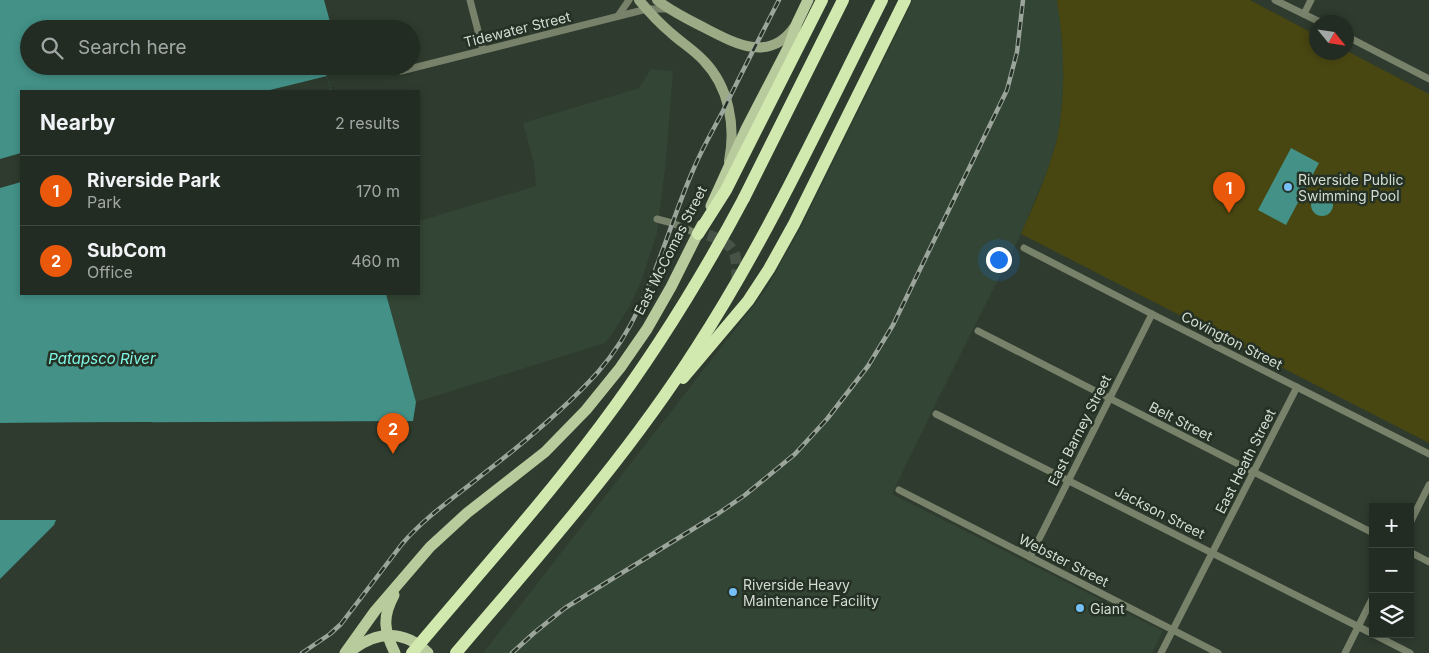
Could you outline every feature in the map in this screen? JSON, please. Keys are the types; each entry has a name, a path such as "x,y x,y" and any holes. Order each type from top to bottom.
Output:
{"highway":[{"path":"703,234 822,0"},
{"path":"412,653 580,452 621,398 677,316 712,258 748,190 843,0"},
{"path":"456,653 598,485 654,411 697,347 769,224 882,0"},
{"path":"683,378 748,301 769,269 797,217 905,0"}],"main road":[{"name":"East McComas Street","path":"347,653 375,611 430,547 455,524 545,452 586,410 620,368 647,329 703,234 728,167 789,46 808,0"},
{"path":"395,653 387,635 387,610 402,580"},
{"path":"347,653 366,640 387,635 408,639 428,653"}],"street":[{"path":"470,0 483,50"},
{"path":"618,16 629,0"},
{"path":"639,0 673,36 704,61 721,86 729,109 732,126 728,167"},
{"path":"657,0 669,9 731,41 749,47 766,47 783,39 797,23"},
{"path":"1275,0 1309,16"},
{"path":"1304,14 1312,0"},
{"name":"Tidewater Street","path":"420,66 646,9 669,9"},
{"path":"1354,40 1429,79"},
{"path":"657,219 703,234"},
{"name":"Covington Street","path":"1024,248 1429,454"},
{"name":"East Barney Street","path":"1030,557 1152,314"},
{"name":"Belt Street","path":"978,331 1369,531"},
{"name":"East Heath Street","path":"1161,653 1297,387"},
{"name":"Jackson Street","path":"936,414 1369,632"},
{"path":"1414,515 1429,485"},
{"name":"Webster Street","path":"899,490 1218,653"},
{"path":"1414,554 1429,562"},
{"path":"1345,653 1369,605"},
{"name":"Jackson Street","path":"1381,638 1410,653"}],"shaded area":[{"path":"913,0 1057,0 1064,63 1058,135 1048,169 1021,234 892,494 1163,631 1152,653 483,653 765,291 800,229"},
{"path":"1057,0 1250,0 1309,31 1309,60 1354,60 1354,55 1429,94 1429,443 1021,234 1038,195 1058,134 1063,84 1061,33"},
{"path":"651,69 673,71 666,160 657,233 641,282 629,307 612,334 605,343 416,402 386,295 420,295 420,221 536,186 534,163 523,123 639,88"}],"water":[{"name":"Patapsco River","path":"0,0 324,0 330,20 20,20 20,75 327,75 331,90 20,90 20,295 386,295 416,402 413,421 0,423"},
{"name":"Riverside Public Swimming Pool","path":"1291,148 1319,163 1286,225 1258,210"},
{"path":"1322,194 1330,197 1333,205 1330,213 1322,216 1314,213 1311,205 1314,197"},
{"path":"0,520 56,520 54,525 0,579"}],"pier":[{"path":"327,76 331,90 270,90"},
{"path":"20,153 20,182 0,188 0,159"},
{"path":"153,422 151,425 0,426 0,423"}],"tunnel":[{"path":"708,235 726,243 734,253 737,266 737,285"}],"railway":[{"path":"302,653 341,624 402,544 420,525 557,413 598,372 615,349 630,326 643,300 697,161 779,0"},
{"path":"512,653 565,608 745,495 795,454 827,419 868,366 893,325 1007,90 1017,52 1023,0"}],"place":[{"name":"Riverside Public Swimming Pool","path":"1288,187"},
{"name":"Riverside Park","path":"1229,213"},
{"name":"SubCom","path":"393,454"},
{"name":"Riverside Heavy Maintenance Facility","path":"733,592"},
{"name":"Giant","path":"1080,608"}]}
